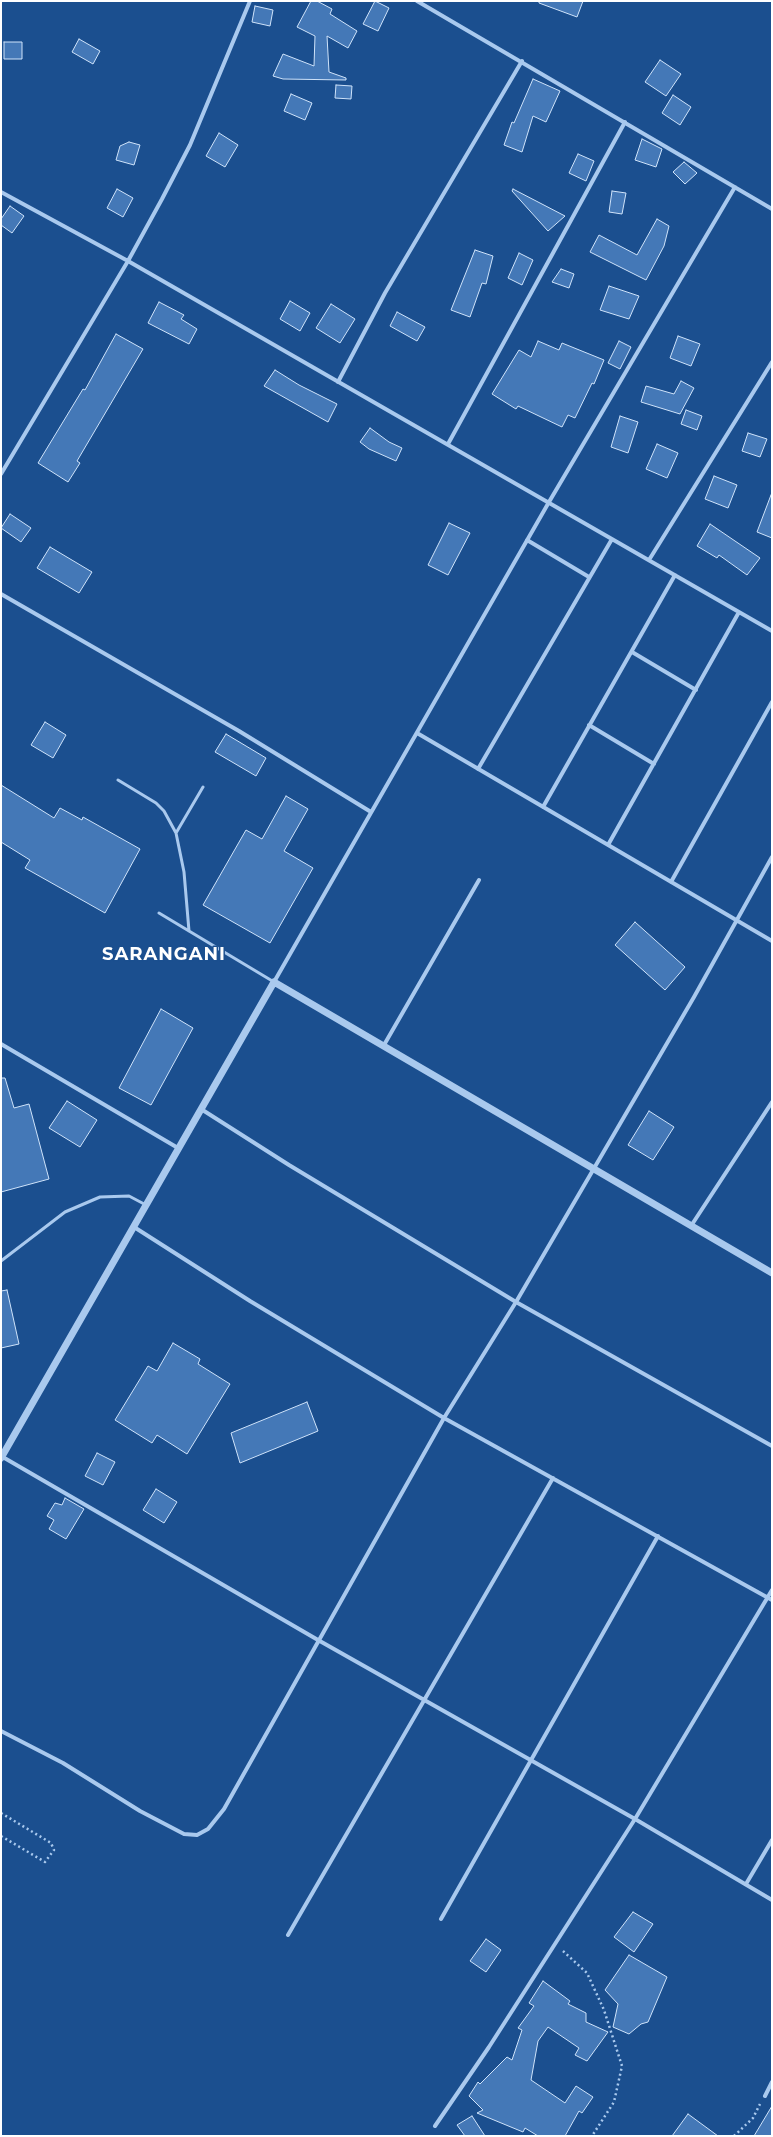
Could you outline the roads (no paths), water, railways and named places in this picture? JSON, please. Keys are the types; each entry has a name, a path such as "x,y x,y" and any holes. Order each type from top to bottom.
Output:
{"street":[{"path":"1,474 128,261 190,145 250,1"},
{"path":"417,1 522,61 772,209"},
{"path":"338,382 385,293 522,61"},
{"path":"448,444 625,122"},
{"path":"735,187 527,540 1,1457 318,1640 635,1819 772,1900"},
{"path":"1,192 128,261 772,631"},
{"path":"649,560 772,362"},
{"path":"478,769 612,539"},
{"path":"527,540 589,577"},
{"path":"543,807 675,575"},
{"path":"1,594 226,723 371,812"},
{"path":"608,845 739,612"},
{"path":"632,652 696,690"},
{"path":"671,882 772,702"},
{"path":"589,725 654,764"},
{"path":"417,733 772,941"},
{"path":"1,1731 63,1763 140,1811 184,1834 197,1835 208,1829 224,1809 444,1418 516,1302 737,921 772,857"},
{"path":"384,1045 479,880"},
{"path":"274,982 772,1273"},
{"path":"1,1044 178,1148"},
{"path":"692,1226 772,1102"},
{"path":"201,1109 289,1165 516,1302 772,1446"},
{"path":"134,1227 250,1301 444,1418 770,1599"},
{"path":"288,1935 553,1478"},
{"path":"441,1919 658,1536"},
{"path":"435,2126 489,2047 635,1819 770,1599 772,1590"},
{"path":"746,1884 772,1840"},
{"path":"765,2096 772,2082"}],"lane":[{"path":"118,780 156,803 164,811 176,833 184,872 190,931"},
{"path":"176,833 204,788"},
{"path":"159,913 274,982"},
{"path":"1,1261 64,1212 100,1197 129,1196 146,1205"}],"district":[{"name":"SARANGANI","path":"164,955"}]}
